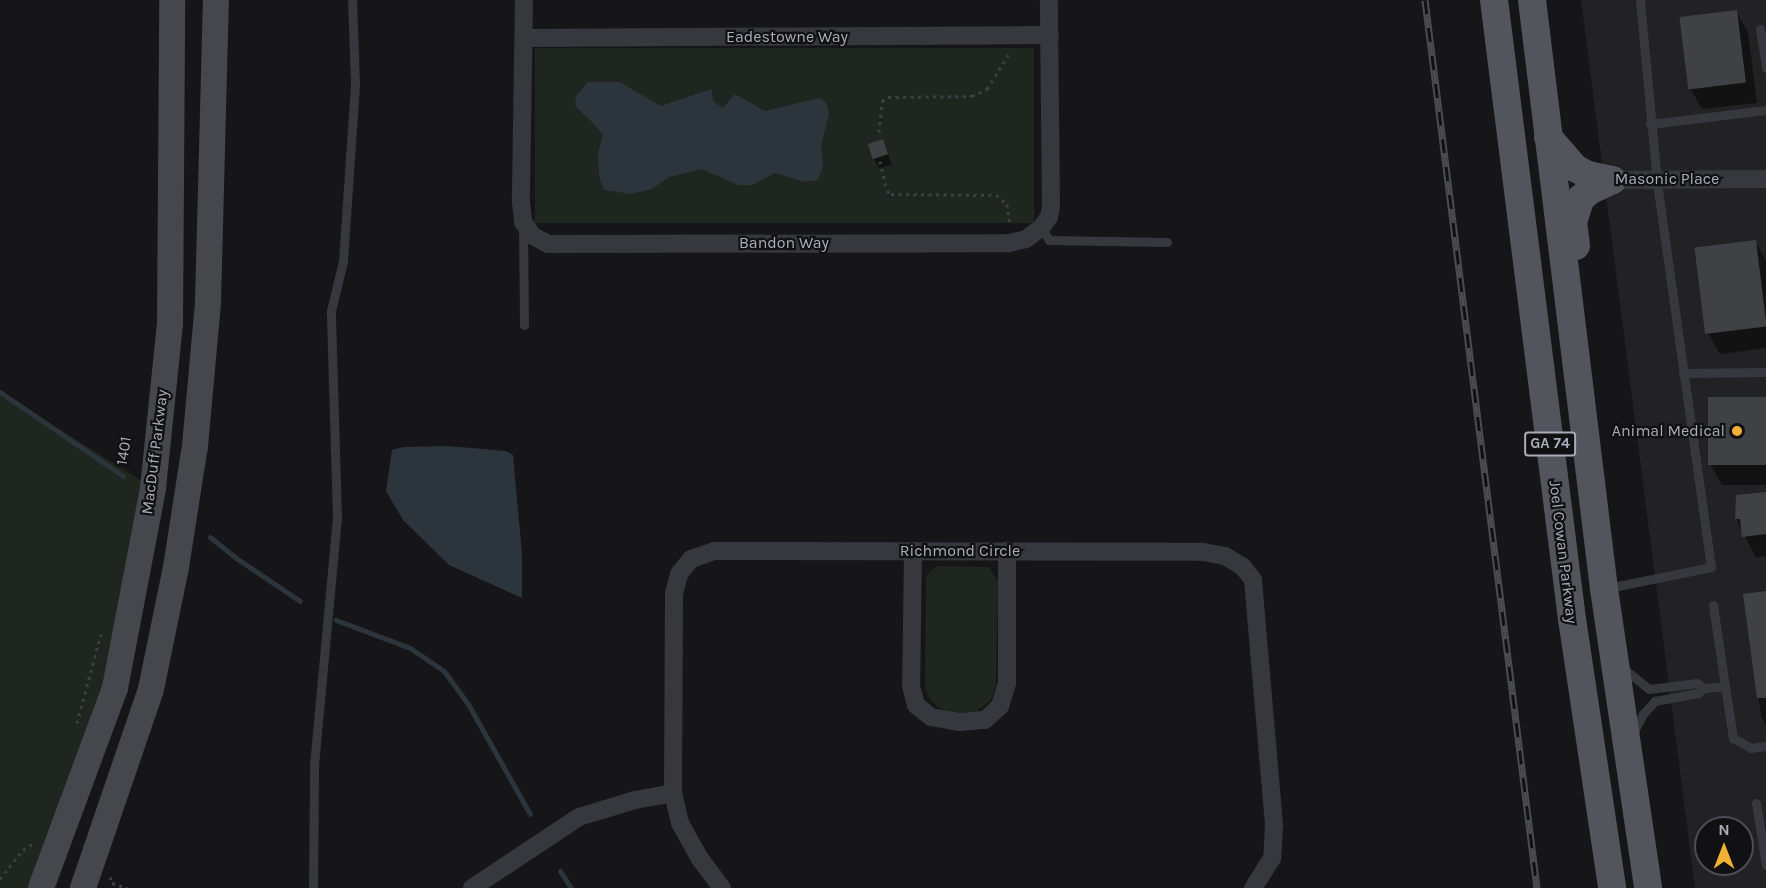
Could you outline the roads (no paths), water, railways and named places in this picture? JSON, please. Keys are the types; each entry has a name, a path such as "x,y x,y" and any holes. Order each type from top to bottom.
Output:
{"main road":[{"name":"Joel Cowan Parkway","path":"1494,0 1572,619 1612,888"},
{"name":"GA 74","path":"1532,0 1604,589 1648,888"},
{"name":"Masonic Place","path":"1548,137 1575,168 1588,175 1612,180"},
{"path":"1581,412 1588,364 1573,222 1581,198 1592,189 1612,180"}],"street":[{"name":"MacDuff Parkway","path":"47,886 115,688 153,488 170,324 172,0"},
{"path":"83,888 151,688 176,567 193,458 208,302 216,0"},
{"path":"523,222 520,177 524,0"},
{"path":"1041,228 1049,218 1051,207 1049,0"},
{"name":"Eadestowne Way","path":"524,38 1050,35"},
{"name":"Masonic Place","path":"1612,180 1766,179"},
{"name":"Bandon Way","path":"523,222 533,236 548,244 1009,243 1026,239 1041,228"},
{"name":"Richmond Circle","path":"722,888 700,859 680,822 673,793 674,594 678,574 691,559 714,551 1203,552 1225,556 1243,567 1253,580 1274,815 1272,858 1254,888"},
{"path":"913,551 911,686 916,705 931,717 960,722 985,720 1000,706 1007,683 1007,551"},
{"path":"472,888 579,817 635,800 673,793"}],"lane":[{"path":"313,888 314,765 337,518 331,311 343,261 354,95 352,0"},
{"path":"1604,589 1711,567 1657,181 1640,0"},
{"path":"1760,29 1766,68"},
{"path":"1650,124 1766,110"},
{"path":"523,222 524,325"},
{"path":"1041,228 1049,240 1167,242"},
{"path":"1683,373 1766,372"},
{"path":"1713,605 1733,738 1751,748 1766,746"},
{"path":"1614,660 1649,689 1697,683 1704,688"},
{"path":"1626,746 1643,714 1655,701 1698,693 1704,688 1725,686"},
{"path":"1756,803 1766,865"}],"waterway":[{"path":"0,392 123,476"},
{"path":"210,537 236,558 300,601"},
{"path":"336,620 410,648 444,671 468,704 530,814"},
{"path":"560,871 571,888"}],"railway":[{"path":"1425,0 1537,888"}],"place":[{"name":"Animal Medical","path":"1737,431"}]}
